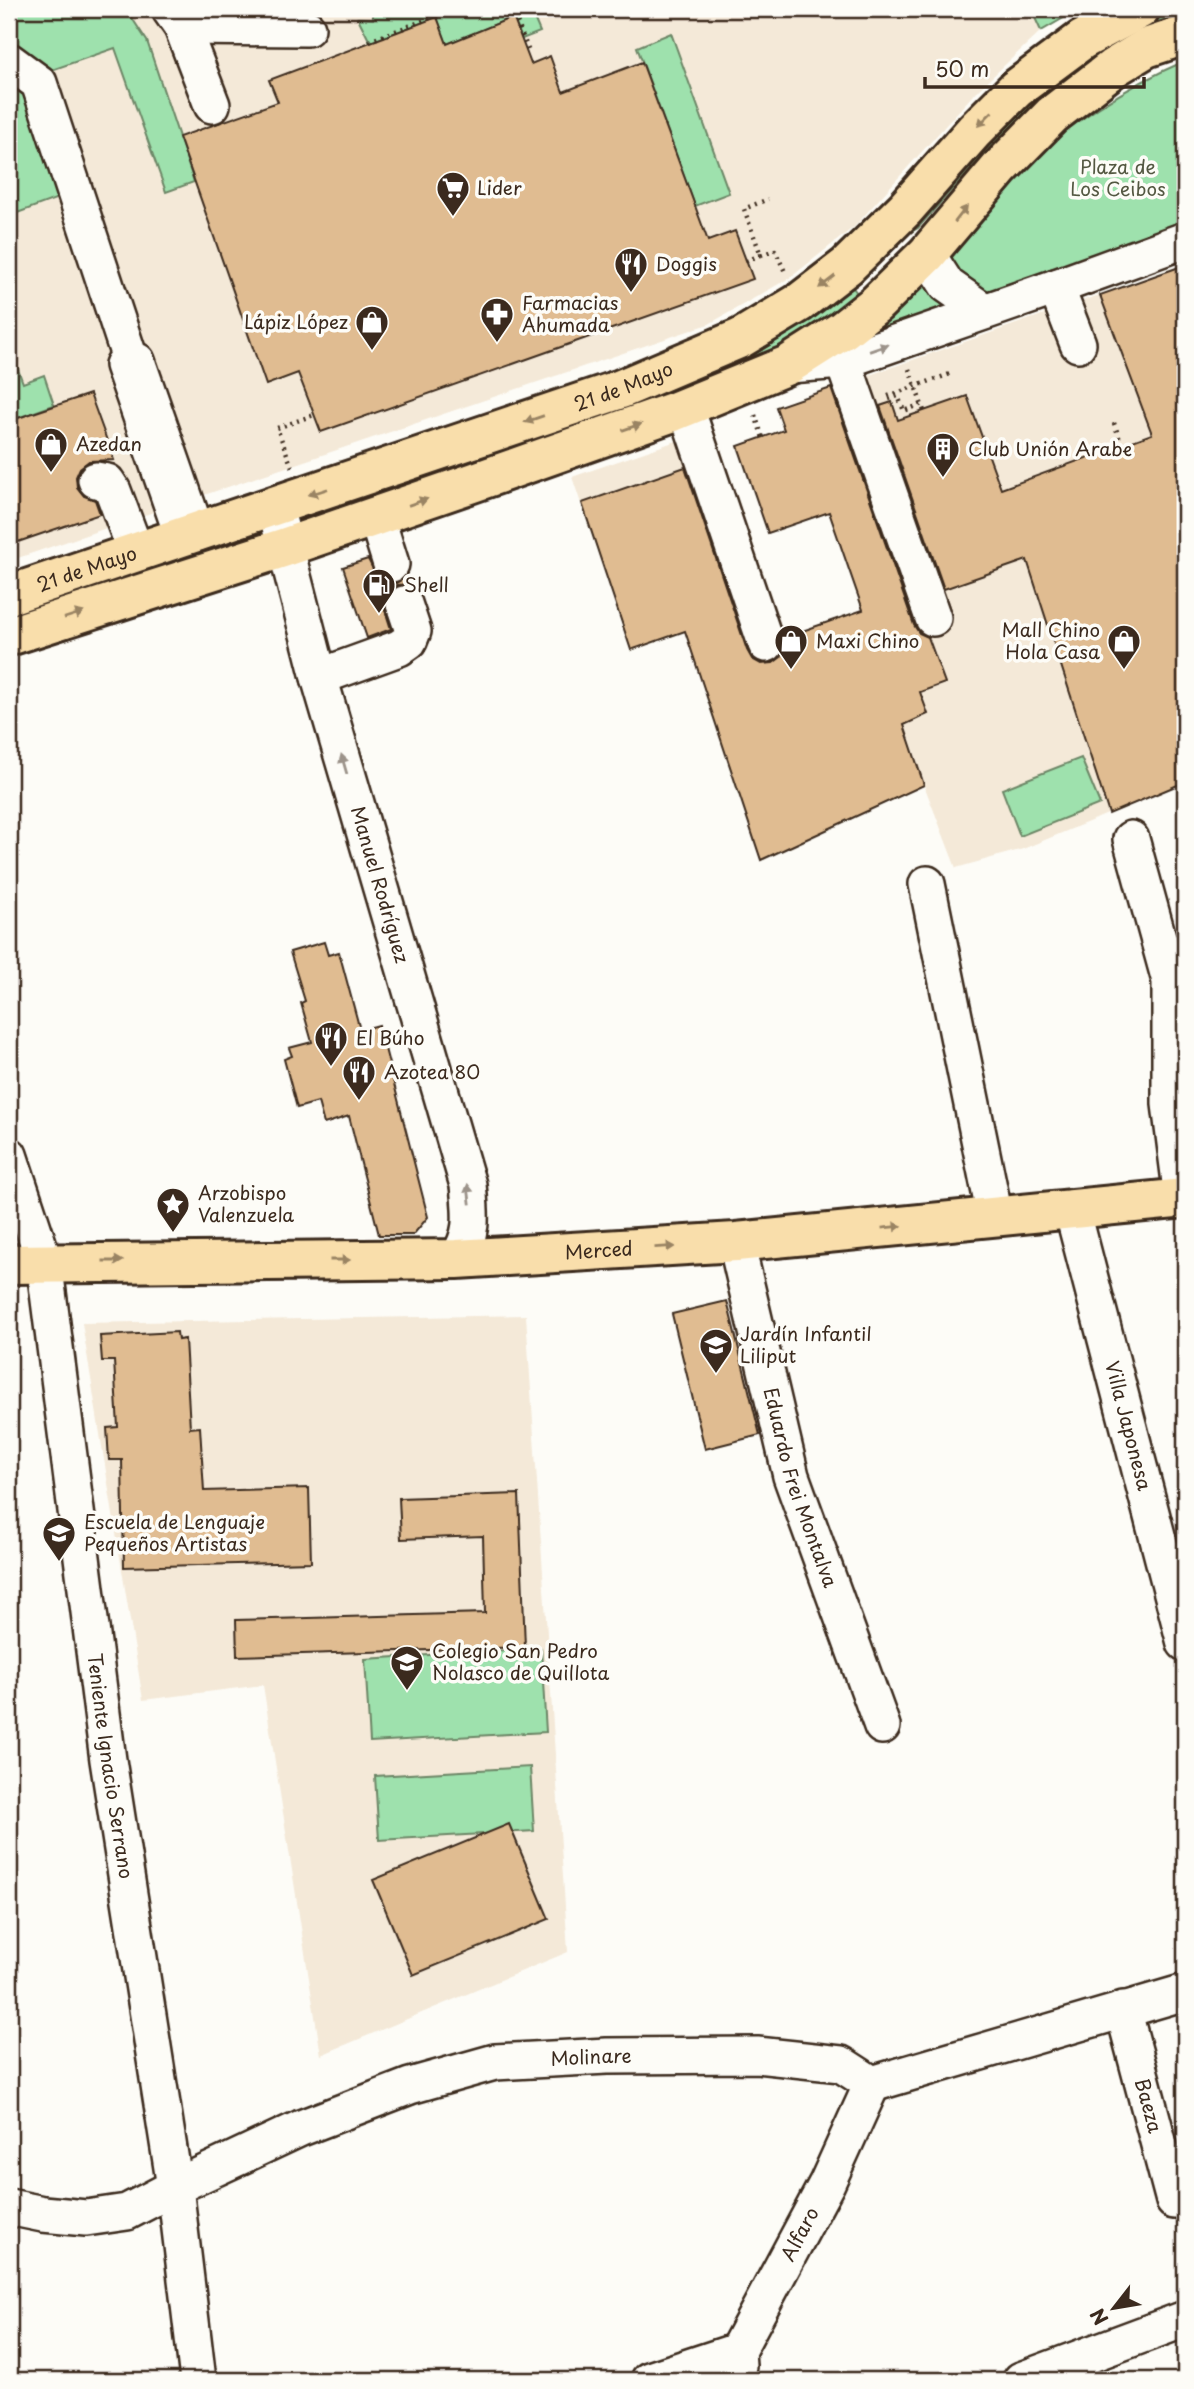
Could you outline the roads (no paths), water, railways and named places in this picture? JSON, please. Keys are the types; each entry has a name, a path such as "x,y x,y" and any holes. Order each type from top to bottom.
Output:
{"main road":[{"name":"21 de Mayo","path":"9,595 621,389 741,338 831,279 877,238 1016,89 1082,40 1140,9"},
{"name":"21 de Mayo","path":"9,636 376,516 686,408 788,365 843,330 876,304 927,254 992,177 1052,115 1082,90 1146,48 1185,35"},
{"name":"Merced","path":"27,1263 457,1259 736,1242 1184,1198"}],"street":[{"path":"212,105 175,18 307,28"},
{"path":"9,61 39,83 130,363 190,535"},
{"name":"21 de Mayo","path":"788,365 843,361 1185,240"},
{"path":"927,254 947,285 984,311"},
{"path":"1056,287 1078,344"},
{"path":"843,361 933,618"},
{"path":"686,408 766,644"},
{"path":"96,480 107,482 113,491 136,552"},
{"name":"Manuel Rodríguez","path":"289,502 283,548 318,677 468,1185 472,1224 467,1245 457,1259"},
{"path":"376,516 391,564"},
{"path":"318,677 399,648 409,641 413,631 404,604"},
{"path":"1131,839 1170,981 1170,1104 1184,1198"},
{"path":"927,884 995,1217"},
{"name":"Teniente Ignacio Serrano","path":"9,1155 175,2186 198,2380"},
{"name":"Villa Japonesa","path":"1072,1209 1185,1643"},
{"name":"Eduardo Frei Montalva","path":"736,1242 791,1476 882,1726"},
{"path":"872,2084 1185,1992"},
{"name":"Baeza","path":"1123,2010 1174,2201"},
{"name":"Molinare","path":"9,2207 43,2214 86,2218 127,2212 175,2186 313,2123 410,2086 495,2062 607,2056 757,2055 841,2064 872,2084"},
{"name":"Alfaro","path":"734,2370 827,2183 872,2084"},
{"path":"1021,2380 1185,2319"},
{"path":"649,2380 734,2370"}],"place":[{"name":"Lider","path":"453,218"},
{"name":"Doggis","path":"631,294"},
{"name":"Farmacias Ahumada","path":"497,344"},
{"name":"Lápiz López","path":"372,352"},
{"name":"Azedan","path":"51,474"},
{"name":"Club Unión Arabe","path":"943,479"},
{"name":"Shell","path":"379,615"},
{"name":"Maxi Chino","path":"791,671"},
{"name":"Mall Chino Hola Casa","path":"1124,671"},
{"name":"El Búho","path":"331,1068"},
{"name":"Azotea 80","path":"359,1102"},
{"name":"Arzobispo Valenzuela","path":"173,1234"},
{"name":"Jardín Infantil Liliput","path":"716,1375"},
{"name":"Escuela de Lenguaje Pequeños Artistas","path":"59,1563"},
{"name":"Colegio San Pedro Nolasco de Quillota","path":"407,1692"}],"park label":[{"name":"Plaza de Los Ceibos","path":"1118,178"}]}
